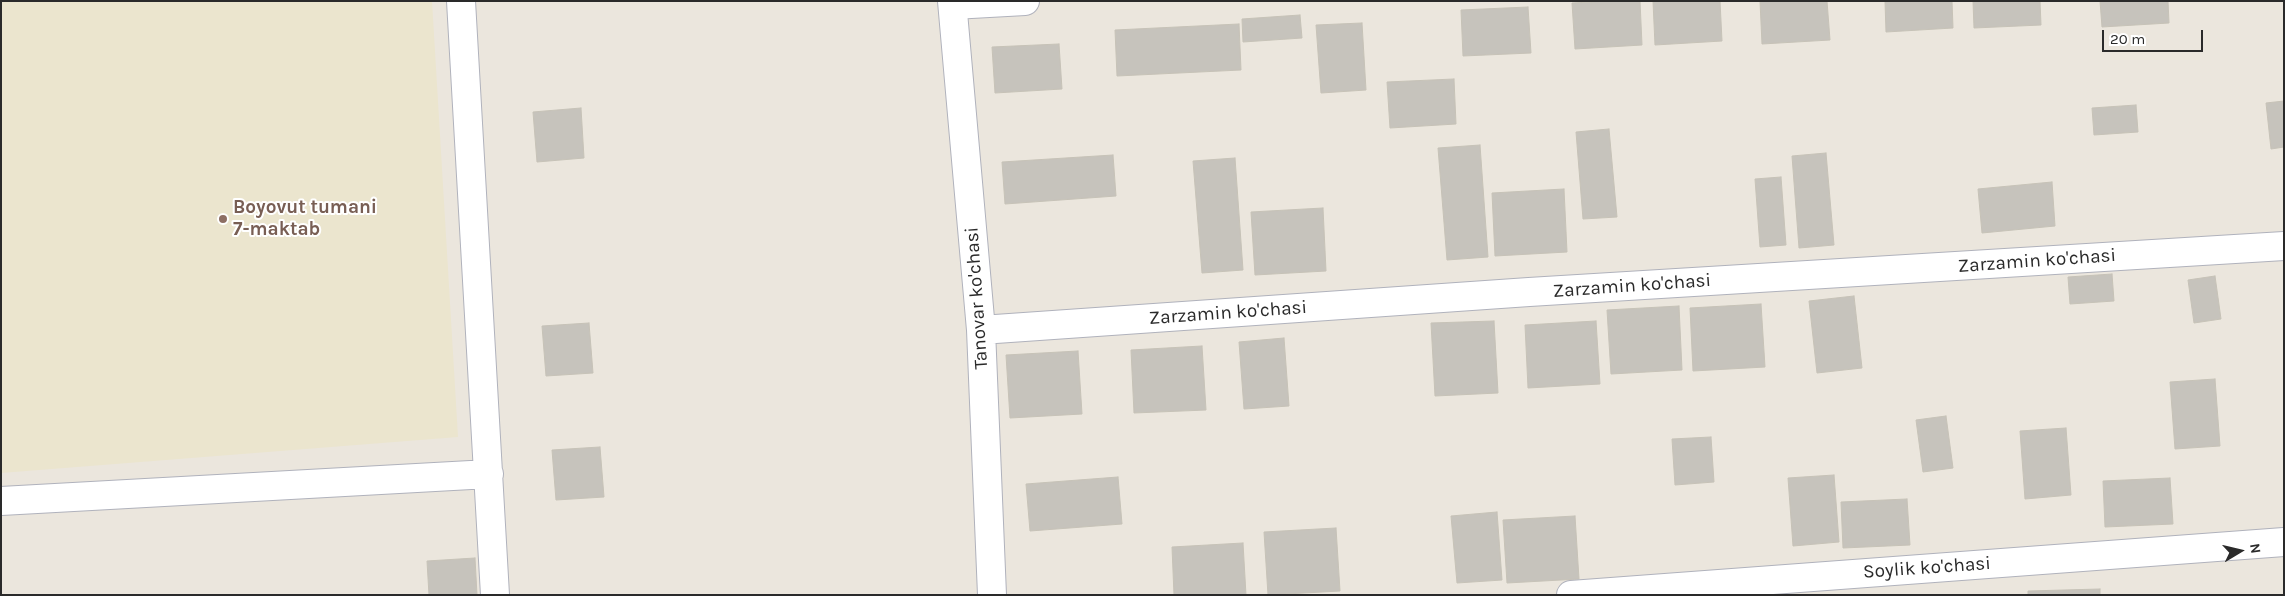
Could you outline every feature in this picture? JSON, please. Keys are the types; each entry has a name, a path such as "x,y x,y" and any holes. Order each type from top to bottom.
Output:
{"street":[{"path":"461,1 496,595"},
{"path":"953,3 1024,1"},
{"name":"Tanovar ko'chasi","path":"953,3 981,330 992,595"},
{"name":"Zarzamin ko'chasi","path":"981,330 1519,293 2284,246"},
{"path":"1,502 489,474"},
{"name":"Soylik ko'chasi","path":"1571,595 2284,542"}],"shaded area":[{"name":"Boyovut tumani 7-maktab","path":"1,1 432,1 458,437 1,473"}],"building":[{"path":"1640,1 1642,45 1575,49 1572,3"},
{"path":"1653,1 1720,1 1722,41 1655,45"},
{"path":"1760,1 1827,1 1830,40 1762,44"},
{"path":"1885,1 1952,1 1953,28 1886,32"},
{"path":"1973,1 2040,1 2041,25 1974,28"},
{"path":"2100,1 2168,1 2169,23 2102,27"},
{"path":"1528,7 1531,53 1463,56 1461,10"},
{"path":"1300,15 1302,38 1243,42 1242,19"},
{"path":"1362,23 1366,90 1321,93 1316,25"},
{"path":"1239,24 1241,70 1117,76 1115,30"},
{"path":"1059,44 1062,89 995,93 992,47"},
{"path":"1454,79 1456,124 1390,128 1387,82"},
{"path":"2284,101 2284,147 2271,149 2266,103"},
{"path":"2136,105 2138,132 2094,135 2092,108"},
{"path":"581,108 584,158 537,162 533,112"},
{"path":"1609,129 1617,217 1583,219 1576,132"},
{"path":"1480,145 1488,257 1447,260 1438,148"},
{"path":"1826,153 1834,245 1799,248 1792,156"},
{"path":"1113,155 1116,196 1005,204 1002,162"},
{"path":"1235,158 1243,270 1202,273 1193,161"},
{"path":"1781,177 1786,245 1760,247 1755,179"},
{"path":"2052,182 2055,226 1982,233 1978,189"},
{"path":"1564,189 1567,252 1495,256 1492,193"},
{"path":"1323,208 1326,271 1255,275 1251,212"},
{"path":"2112,274 2114,301 2070,304 2068,277"},
{"path":"2215,276 2221,319 2194,323 2188,280"},
{"path":"1854,296 1862,368 1817,373 1809,301"},
{"path":"1761,304 1765,367 1693,371 1690,308"},
{"path":"1679,306 1682,370 1611,374 1607,310"},
{"path":"1494,321 1498,393 1435,396 1431,323"},
{"path":"1596,321 1600,384 1528,388 1525,325"},
{"path":"589,323 593,373 546,376 542,326"},
{"path":"1284,338 1289,406 1244,409 1239,342"},
{"path":"1202,346 1206,410 1134,413 1131,350"},
{"path":"1078,351 1082,414 1010,418 1006,355"},
{"path":"2215,379 2220,446 2175,449 2170,382"},
{"path":"1946,416 1953,468 1923,472 1916,420"},
{"path":"2066,428 2071,495 2025,499 2020,431"},
{"path":"1711,437 1714,482 1675,485 1672,439"},
{"path":"600,447 604,497 556,500 552,450"},
{"path":"1834,475 1839,542 1793,546 1788,478"},
{"path":"1118,477 1122,524 1030,531 1026,484"},
{"path":"2170,478 2173,524 2105,527 2103,481"},
{"path":"1907,499 1910,545 1843,548 1841,502"},
{"path":"1497,512 1502,580 1457,583 1451,516"},
{"path":"1575,516 1579,579 1507,583 1503,520"},
{"path":"1336,528 1340,591 1268,595 1264,532"},
{"path":"1243,543 1246,595 1174,595 1172,547"},
{"path":"475,558 477,595 429,595 427,561"},
{"path":"2100,589 2100,595 2028,595 2028,591"}],"place":[{"name":"Boyovut tumani 7-maktab","path":"223,219"}]}
